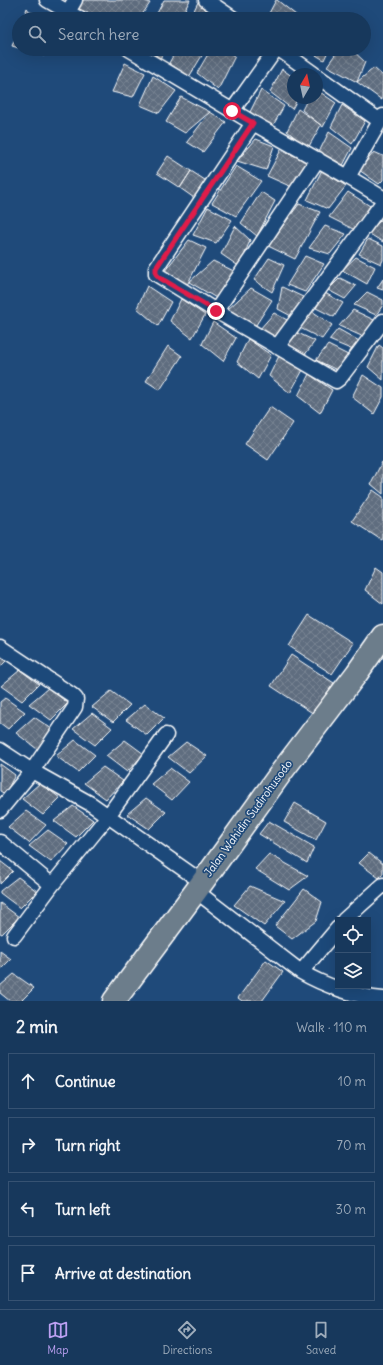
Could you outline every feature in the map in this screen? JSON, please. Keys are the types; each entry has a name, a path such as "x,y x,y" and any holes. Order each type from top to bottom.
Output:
{"highway":[{"name":"Jalan Wahidin Sudirohusodo","path":"114,1001 383,636"}],"street":[{"path":"47,0 72,6"},
{"path":"206,0 224,12"},
{"path":"141,56 232,111 348,176 383,198"},
{"path":"232,111 271,56"},
{"path":"289,56 306,68"},
{"path":"323,80 381,119 348,176"},
{"path":"253,123 156,269 156,274 160,278 333,380 337,380 383,321"},
{"path":"216,311 318,159"},
{"path":"277,347 383,202"},
{"path":"0,647 76,699 74,707 32,771 0,810"},
{"path":"14,936 52,885 108,816 166,735"},
{"path":"0,750 32,771 91,804 108,816 199,886 301,972 322,983 361,998 383,999"},
{"path":"0,842 52,885"},
{"path":"347,917 383,885"},
{"path":"301,972 335,932"}],"building":[{"path":"81,0 143,0 150,3 144,12 86,12 73,6"},
{"path":"164,0 190,0 184,12 158,12"},
{"path":"199,0 217,12 193,12"},
{"path":"277,0 292,12 270,12"},
{"path":"173,56 202,56 189,77 169,63"},
{"path":"207,56 235,56 218,90 197,73"},
{"path":"317,56 326,56 324,60"},
{"path":"334,56 359,56 365,62 357,82 327,66"},
{"path":"125,63 145,73 133,97 112,92"},
{"path":"374,68 383,76 382,100 357,82"},
{"path":"282,69 287,73 287,104 295,104 292,109 270,92"},
{"path":"153,76 176,91 159,113 140,105"},
{"path":"261,90 284,106 271,129 250,112"},
{"path":"323,94 336,103 323,127 302,110 305,104 323,104"},
{"path":"181,97 210,112 185,133 166,122"},
{"path":"342,105 365,121 352,144 331,127"},
{"path":"298,109 321,125 308,148 287,131"},
{"path":"210,112 226,122 203,152 187,142"},
{"path":"329,132 352,148 340,171 318,154"},
{"path":"256,139 274,146 266,170 237,161"},
{"path":"281,150 307,161 294,188 267,176"},
{"path":"374,152 383,156 383,180 379,184 359,170"},
{"path":"168,156 191,171 180,188 157,173"},
{"path":"236,166 261,181 236,216 212,203"},
{"path":"322,170 346,186 328,209 307,200"},
{"path":"191,171 208,182 197,200 180,188"},
{"path":"261,192 275,201 257,236 241,223"},
{"path":"348,192 370,206 355,230 329,217"},
{"path":"299,204 320,212 295,259 268,246"},
{"path":"208,207 232,220 216,243 193,235"},
{"path":"383,218 383,242 368,233"},
{"path":"235,226 250,240 240,267 221,254"},
{"path":"325,226 346,234 330,254 309,248"},
{"path":"368,239 383,246 383,260 381,264 359,254"},
{"path":"189,240 206,248 186,287 164,272"},
{"path":"305,256 324,264 305,292 287,285"},
{"path":"356,257 375,267 367,284 342,270"},
{"path":"269,258 284,265 272,292 254,280"},
{"path":"213,261 238,273 218,299 189,282"},
{"path":"340,278 356,286 345,299 328,290"},
{"path":"383,279 383,290 377,288"},
{"path":"147,286 171,302 158,326 137,308"},
{"path":"282,287 305,298 293,317 278,309"},
{"path":"251,288 272,300 254,328 226,311"},
{"path":"367,292 383,300 383,305 376,315 354,305"},
{"path":"325,293 343,303 334,317 316,308"},
{"path":"181,299 205,315 192,338 170,321"},
{"path":"353,310 374,320 366,338 339,326"},
{"path":"312,311 332,325 322,339 300,328"},
{"path":"274,313 289,321 276,341 259,330"},
{"path":"213,322 236,338 223,361 202,344"},
{"path":"338,329 361,342 353,350 329,340"},
{"path":"298,333 315,341 304,356 285,347"},
{"path":"248,339 271,355 258,379 237,362"},
{"path":"328,345 350,356 337,370 316,360"},
{"path":"379,345 383,348 383,380 368,367"},
{"path":"168,346 182,356 160,390 146,381"},
{"path":"280,354 303,370 290,393 269,376"},
{"path":"309,374 332,390 320,413 298,396"},
{"path":"363,375 383,388 383,397 374,414 352,397"},
{"path":"270,407 293,423 268,460 245,444"},
{"path":"383,462 383,494 371,484"},
{"path":"373,490 383,497 383,541 352,521"},
{"path":"376,567 383,572 383,604 365,590"},
{"path":"309,615 353,643 332,674 289,646"},
{"path":"0,654 7,660 0,667"},
{"path":"291,655 334,683 314,714 271,686"},
{"path":"20,670 39,684 22,701 1,686"},
{"path":"48,688 68,703 51,720 29,704"},
{"path":"111,691 130,705 113,722 92,707"},
{"path":"5,698 25,712 8,729 0,723 0,702"},
{"path":"145,704 164,718 147,735 126,720"},
{"path":"92,713 112,728 95,745 73,729"},
{"path":"34,717 55,731 37,749 16,733"},
{"path":"75,740 95,755 78,772 56,756"},
{"path":"125,740 144,754 127,772 106,756"},
{"path":"186,742 207,756 189,773 168,757"},
{"path":"0,764 15,775 5,794 0,791"},
{"path":"103,767 123,781 106,799 84,783"},
{"path":"170,768 189,782 172,800 151,784"},
{"path":"40,783 60,798 43,815 22,799"},
{"path":"146,798 166,812 149,829 127,814"},
{"path":"295,803 326,821 316,840 284,822"},
{"path":"73,806 93,820 76,837 54,821"},
{"path":"26,811 46,825 29,843 8,827"},
{"path":"269,821 314,847 307,863 259,834"},
{"path":"48,830 68,844 51,862 29,846"},
{"path":"369,853 383,864 383,874 379,878 359,863"},
{"path":"269,854 308,876 289,890 255,869"},
{"path":"0,861 13,871 0,884"},
{"path":"18,877 37,891 20,908 0,893 0,891"},
{"path":"250,886 285,901 264,926 234,905"},
{"path":"304,889 322,902 316,921 292,939 275,926"},
{"path":"0,903 19,917 2,934 0,933"},
{"path":"0,951 11,959 0,970"},
{"path":"266,960 283,972 262,1001 242,1001 238,998"},
{"path":"14,974 34,988 21,1001 10,1001 0,993 0,986"}],"route":[{"path":"216,311 160,278 155,272 156,268 253,123 232,111"}]}
